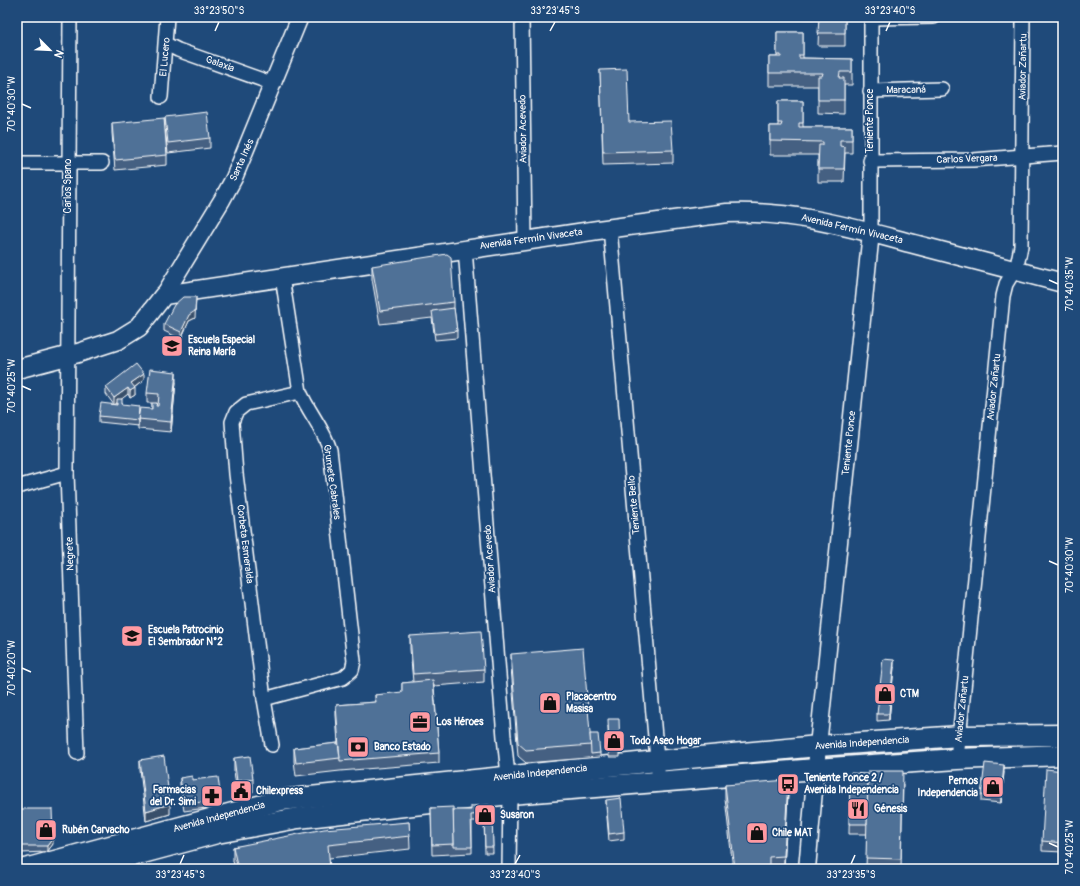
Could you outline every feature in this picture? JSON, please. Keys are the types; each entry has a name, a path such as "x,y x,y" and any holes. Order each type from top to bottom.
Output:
{"main road":[{"name":"Avenida Fermín Vivaceta","path":"164,295 524,240 744,212 804,217 871,232 1063,283"},
{"path":"17,369 105,345 129,334 139,327 164,295"},
{"name":"Avenida Independencia","path":"83,869 217,833 285,820 657,761 818,746 960,736 1063,735"},
{"name":"Avenida Independencia","path":"25,869 281,800 509,785 659,782 957,759 1063,755"}],"street":[{"name":"Carlos Spano","path":"67,356 70,17"},
{"name":"El Lucero","path":"161,97 167,17"},
{"path":"166,44 177,17"},
{"name":"Santa Inés","path":"164,295 234,178 274,84 300,17"},
{"name":"Aviador Acevedo","path":"522,17 524,240"},
{"path":"871,17 934,17"},
{"name":"Teniente Ponce","path":"807,869 818,746 871,232 871,17"},
{"name":"Aviador Zañartu","path":"957,759 1003,296 1006,284 1019,259 1021,246 1023,17"},
{"name":"Galaxia","path":"166,44 274,84"},
{"name":"Maracaná","path":"870,91 942,90"},
{"name":"Carlos Vergara","path":"870,161 965,161 1063,154"},
{"path":"17,163 102,163"},
{"name":"Teniente Bello","path":"610,228 659,782"},
{"name":"Aviador Acevedo","path":"465,249 503,729 509,785 508,869"},
{"name":"Grumete Cabrales","path":"264,699 342,678 352,670 354,657 330,450 324,433 300,392 282,277"},
{"name":"Negrete","path":"67,356 67,474 77,753"},
{"name":"Corbeta Esmeralda","path":"272,745 264,699 236,474 232,422 236,412 246,404 300,392"},
{"path":"17,487 67,474"}],"building":[{"path":"819,17 845,17 845,33 818,33"},
{"path":"777,32 803,32 803,55 799,55 799,58 852,59 852,72 840,72 839,78 844,78 844,100 818,100 818,76 822,76 823,73 769,73 769,57 781,57 781,55 777,55"},
{"path":"627,69 629,122 671,121 673,150 603,152 600,70"},
{"path":"778,101 803,101 803,123 799,123 799,127 852,127 852,140 840,140 840,146 845,147 844,169 818,169 819,145 823,145 823,142 770,141 770,126 781,126 782,123 778,123"},
{"path":"207,112 210,138 168,143 165,117"},
{"path":"164,118 167,155 115,160 112,123"},
{"path":"447,254 451,257 454,302 380,311 372,266"},
{"path":"183,297 196,297 195,311 189,315 181,332 164,324 174,305"},
{"path":"454,308 457,331 435,334 432,311"},
{"path":"136,364 144,374 131,383 135,388 130,391 128,388 114,398 106,387"},
{"path":"150,369 176,372 171,422 138,419 140,408 152,409 152,403 157,403 156,406 158,406 159,394 147,393"},
{"path":"117,399 122,399 122,404 139,406 138,420 99,416 101,403 117,405"},
{"path":"481,631 484,669 413,674 410,636"},
{"name":"Placacentro Masisa","path":"583,648 591,745 526,750 518,743 511,654"},
{"name":"CTM","path":"883,659 894,660 889,714 877,714"},
{"path":"433,680 439,753 340,761 336,705 376,702 375,695 402,692 402,683"},
{"name":"Todo Aseo Hogar","path":"608,719 619,719 620,750 609,751"},
{"path":"590,734 598,734 600,753 591,754"},
{"path":"338,743 340,758 296,763 294,748"},
{"path":"164,756 170,804 146,811 140,760"},
{"path":"250,756 253,779 237,781 234,758"},
{"name":"Pernos Independencia","path":"985,763 1004,765 1001,797 981,795"},
{"path":"1046,769 1063,771 1063,843 1042,841"},
{"path":"868,771 903,771 901,859 866,858"},
{"name":"Génesis","path":"850,773 868,774 867,824 849,824"},
{"path":"192,776 192,780 218,777 221,800 184,804 180,778"},
{"name":"Chile MAT","path":"788,780 784,856 769,857 769,869 735,869 725,785"},
{"path":"621,798 624,832 609,834 606,800"},
{"path":"489,805 492,811 493,847 485,847 484,814 471,815 472,847 454,847 453,810 471,810 471,806"},
{"path":"453,807 454,844 432,845 431,808"},
{"path":"20,809 52,809 53,838 47,846 21,846"},
{"path":"409,822 410,836 328,845 330,869 238,869 233,847 324,829"}],"place":[{"name":"Escuela Especial Reina María","path":"172,346"},
{"name":"Escuela Patrocinio El Sembrador N°2","path":"132,636"},
{"name":"CTM","path":"885,694"},
{"name":"Placacentro Masisa","path":"550,703"},
{"name":"Los Héroes","path":"420,722"},
{"name":"Todo Aseo Hogar","path":"614,741"},
{"name":"Banco Estado","path":"358,747"},
{"name":"Teniente Ponce 2 / Avenida Independencia","path":"788,784"},
{"name":"Pernos Independencia","path":"993,787"},
{"name":"Chilexpress","path":"241,791"},
{"name":"Farmacias del Dr. Simi","path":"212,796"},
{"name":"Génesis","path":"858,809"},
{"name":"Susaron","path":"485,815"},
{"name":"Rubén Carvacho","path":"46,830"},
{"name":"Chile MAT","path":"757,833"}]}
